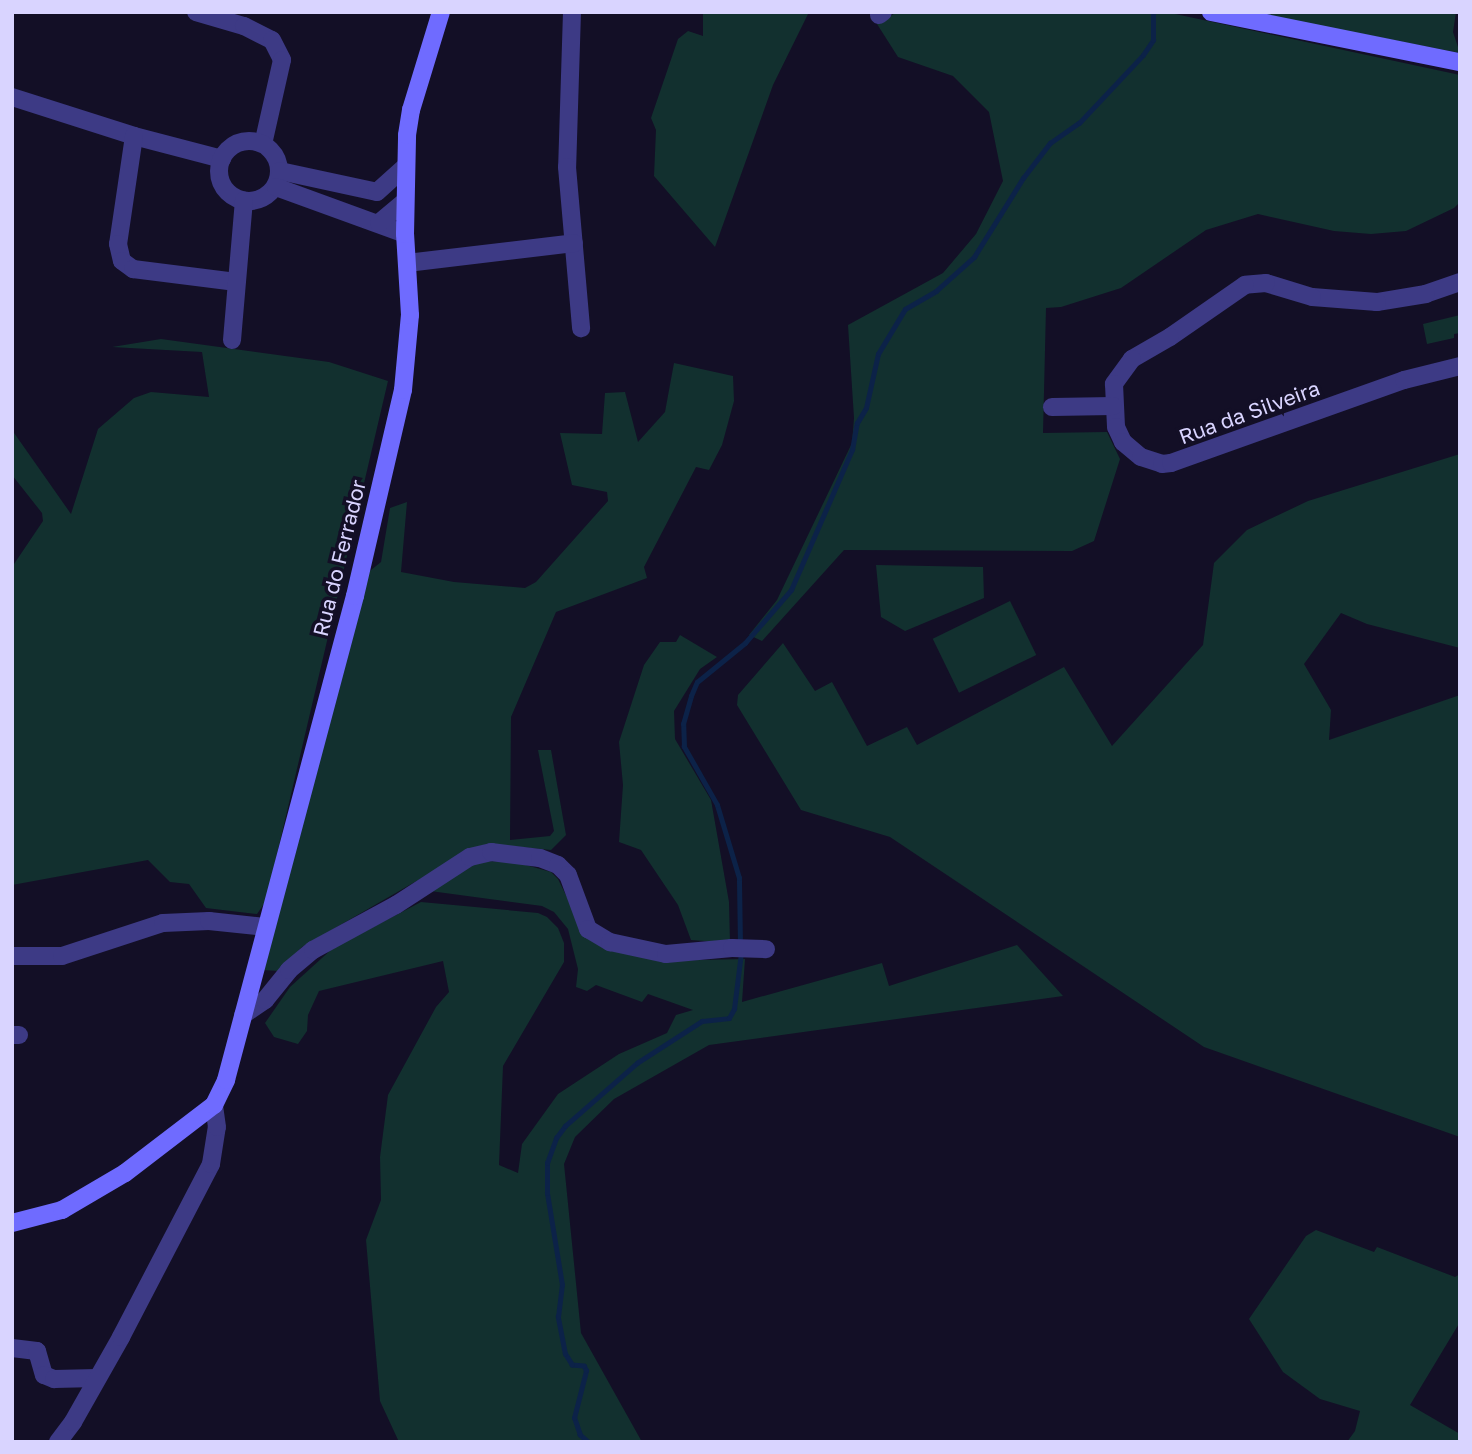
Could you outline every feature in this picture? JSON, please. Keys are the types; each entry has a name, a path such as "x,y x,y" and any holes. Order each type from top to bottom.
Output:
{"street":[{"path":"196,12 244,26 272,40 282,60 263,145"},
{"name":"Rua do Ferrador","path":"214,1105 226,1080 355,596 403,390 410,316 405,201 411,110 441,12"},
{"path":"572,12 567,167 581,328"},
{"path":"1211,12 1460,62"},
{"path":"12,97 134,136 222,159"},
{"path":"134,136 118,244 122,261 132,269 236,282"},
{"path":"244,141 263,145 275,156 278,179 262,199 244,201 228,193 223,186 219,169 222,159 235,145 244,141"},
{"path":"377,192 406,166"},
{"path":"278,179 377,192 405,201"},
{"path":"278,179 405,234"},
{"path":"232,340 244,201"},
{"path":"379,223 405,201"},
{"path":"407,263 574,243"},
{"path":"1052,407 1113,405 1114,384 1132,359 1170,337 1245,285 1266,283 1321,298 1377,302 1426,294 1460,282"},
{"name":"Rua da Silveira","path":"1113,405 1116,427 1128,448 1152,462 1171,463 1404,380 1460,366"},
{"path":"243,1015 265,1000 289,970 313,950 396,905 470,857 491,852 540,858 558,865 568,876 588,929 610,942 666,954 732,948 760,949"},
{"path":"12,956 62,956 163,923 209,921 266,927"},
{"path":"12,1223 40,1218 77,1203 125,1173 214,1105 217,1127 211,1164 73,1422 58,1442"},
{"path":"12,1348 37,1351 44,1375 54,1379 97,1378"}],"green space":[{"path":"703,12 809,12 773,85 715,247 654,176 656,130 651,118 678,39 688,31 703,36"},
{"path":"897,12 1166,12 1460,75 1460,202 1454,208 1406,231 1371,234 1334,231 1258,214 1206,230 1121,288 1061,307 1046,308 1043,433 1107,432 1120,459 1094,541 1072,551 844,550 762,641 749,635 777,600 852,443 854,418 848,325 943,273 976,234 1003,181 989,112 953,76 898,57 877,24"},
{"path":"1249,12 1456,12 1453,32 1460,53"},
{"path":"1460,315 1460,333 1454,334 1454,338 1427,344 1423,324"},
{"path":"161,339 329,362 388,381 266,901 257,914 206,908 189,884 170,882 148,860 12,885 12,567 43,521 42,513 12,475 12,430 71,514 98,429 134,398 151,392 209,397 202,352 112,347"},
{"path":"674,363 733,376 734,401 722,445 709,470 696,467 644,567 647,578 556,612 511,717 510,840 550,836 554,831 538,750 551,750 566,835 551,850 510,846 472,849 302,947 279,971 262,970 366,574 381,562 390,508 407,502 401,572 454,582 525,588 536,582 608,501 607,492 572,485 560,433 602,434 605,393 625,392 638,442 665,412"},
{"path":"1460,454 1460,648 1367,624 1341,613 1304,664 1331,710 1329,740 1460,695 1460,1137 1204,1047 890,837 801,810 737,705 738,695 783,643 815,691 832,682 867,746 907,727 917,745 1064,667 1112,746 1203,645 1214,563 1247,530 1308,501"},
{"path":"876,565 983,567 984,598 905,631 881,617"},
{"path":"1010,601 1036,655 959,693 933,639"},
{"path":"680,635 717,657 700,669 674,711 675,739 711,800 729,902 730,943 691,940 678,905 641,850 619,842 623,785 619,742 644,665 660,642 676,642"},
{"path":"480,861 515,862 551,872 558,879 585,934 657,961 745,959 742,1002 882,963 889,986 1017,945 1063,996 709,1045 614,1099 575,1137 564,1164 581,1333 642,1442 399,1442 380,1401 366,1240 381,1200 380,1157 388,1095 436,1007 449,992 443,961 319,991 308,1015 307,1031 298,1044 274,1037 265,1023 290,987 333,948 421,902 538,913 547,917 558,928 564,943 564,962 503,1066 499,1165 518,1173 522,1144 558,1094 619,1054 667,1033 676,1015 693,1010 648,994 642,1002 596,985 587,991 576,987 578,969 568,929 554,912 542,906 430,891"},
{"path":"1316,1230 1374,1252 1377,1247 1455,1277 1460,1274 1460,1322 1410,1405 1460,1434 1460,1442 1347,1442 1355,1431 1360,1411 1320,1399 1283,1372 1249,1319 1306,1236"}],"waterway":[{"path":"740,945 739,878 717,805 684,747 683,724 697,682 745,643 791,590 852,450 857,423 866,408 878,354 905,309 936,291 974,257 1023,178 1050,143 1079,123 1143,55 1153,40 1153,12"},
{"path":"588,1442 580,1435 574,1418 586,1371 584,1366 572,1365 565,1354 558,1317 562,1285 547,1193 547,1163 556,1138 565,1126 637,1063 702,1021 729,1018 734,1009 741,953"}]}
